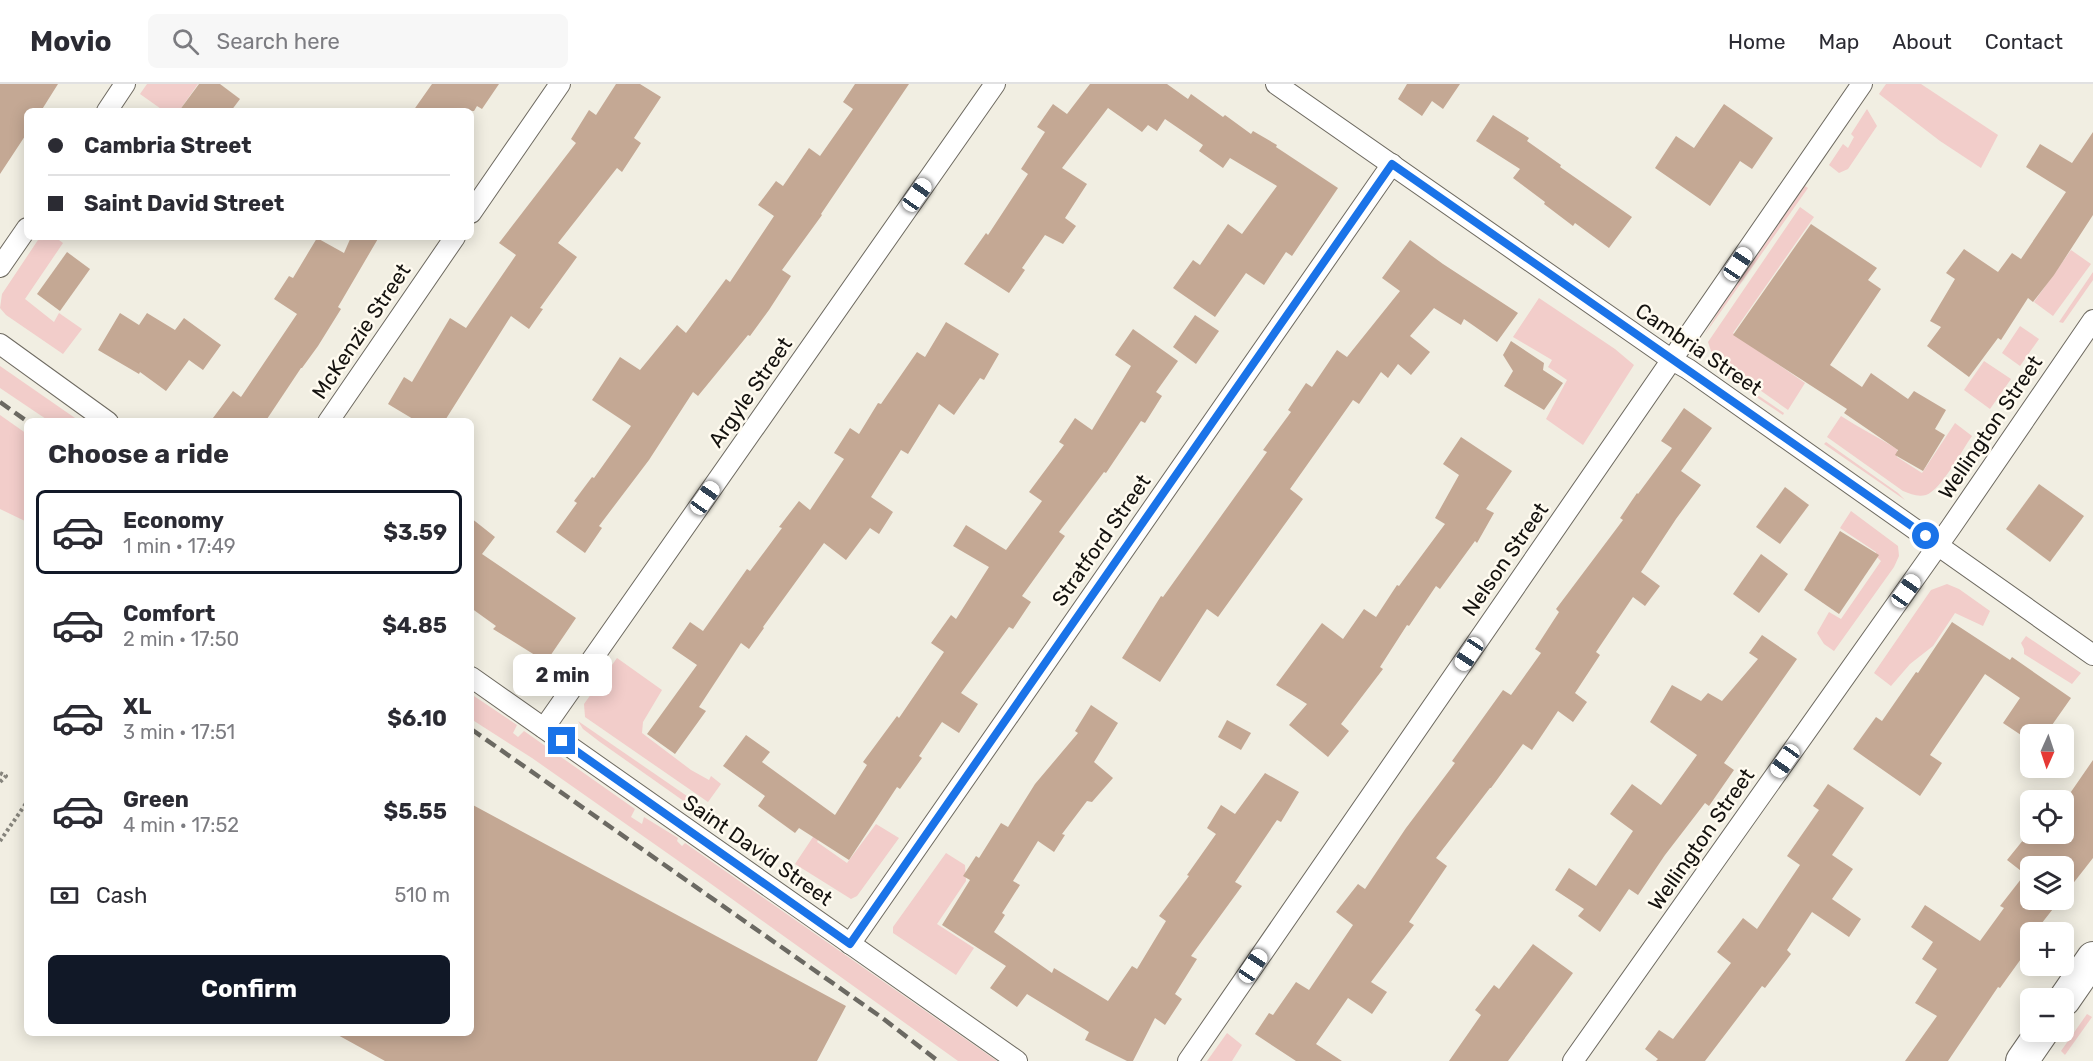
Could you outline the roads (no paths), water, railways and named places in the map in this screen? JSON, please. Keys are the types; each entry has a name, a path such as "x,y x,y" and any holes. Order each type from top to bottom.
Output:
{"main road":[{"path":"2072,988 2093,958"},
{"path":"2022,1061 2035,1042"}],"street":[{"path":"109,108 125,84"},
{"path":"474,209 560,84"},
{"name":"Argyle Street","path":"544,728 995,84"},
{"name":"Cambria Street","path":"1276,84 1939,544 2093,655"},
{"name":"Nelson Street","path":"1188,1061 1862,84"},
{"name":"Stratford Street","path":"850,944 1392,164"},
{"path":"0,267 24,232"},
{"name":"McKenzie Street","path":"331,418 453,240"},
{"name":"Wellington Street","path":"1573,1061 1939,544 2093,320"},
{"path":"0,344 102,418"},
{"name":"Saint David Street","path":"474,679 1017,1061"}],"railway":[{"path":"0,402 24,419"},
{"path":"474,731 881,1017 938,1061"}]}
